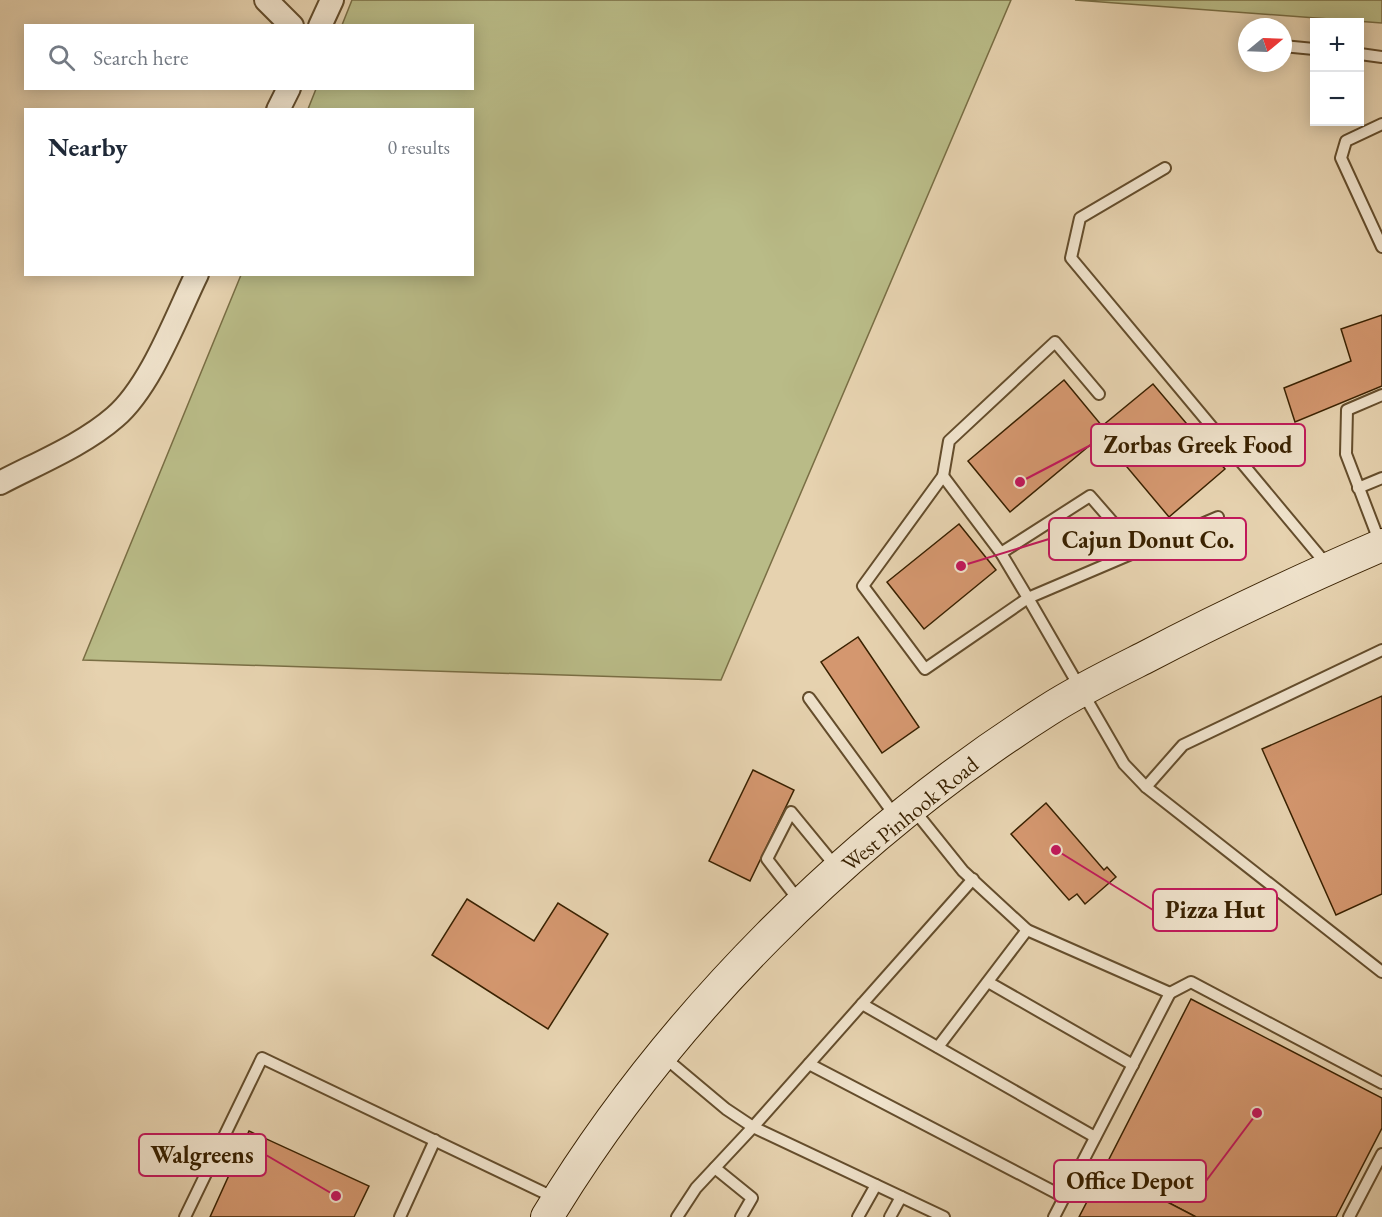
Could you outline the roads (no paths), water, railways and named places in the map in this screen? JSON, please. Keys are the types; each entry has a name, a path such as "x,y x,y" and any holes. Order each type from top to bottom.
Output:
{"main road":[{"name":"West Pinhook Road","path":"553,1208 598,1140 662,1055 728,980 802,905 905,813 976,759 1081,690 1188,634 1381,545"}],"street":[{"path":"266,0 290,24"},
{"path":"321,24 332,0"},
{"path":"279,108 288,90"},
{"path":"0,483 89,435 115,417 143,384 196,276"}],"lane":[{"path":"1292,47 1310,49"},
{"path":"1364,55 1382,57"},
{"path":"1382,124 1346,141 1341,158 1382,247"},
{"path":"1165,168 1080,218 1071,258 1329,568"},
{"path":"1099,394 1055,342 949,441 943,476 863,586 925,669 1028,598 1218,517"},
{"path":"1381,545 1347,454 1347,410 1382,395"},
{"path":"1347,454 1359,448"},
{"path":"943,476 1001,553 1124,764 1146,788 1382,972"},
{"path":"1358,488 1382,478"},
{"path":"1001,553 1090,496 1137,550"},
{"path":"1146,788 1183,746 1382,650"},
{"path":"809,698 905,813 1027,930 1170,993"},
{"path":"802,905 767,859 791,812 840,871"},
{"path":"677,1217 696,1188 753,1128 973,879"},
{"path":"938,1047 1027,930"},
{"path":"988,982 1133,1065"},
{"path":"1054,1217 1170,993 1191,982 1382,1083"},
{"path":"862,1004 1095,1137"},
{"path":"662,1055 726,1109 753,1128 944,1217"},
{"path":"185,1217 262,1058 435,1140 553,1208"},
{"path":"809,1064 1064,1197"},
{"path":"400,1217 435,1140"},
{"path":"1349,1217 1382,1154"},
{"path":"715,1168 752,1198 741,1217"},
{"path":"858,1217 876,1185"},
{"path":"890,1217 901,1197"}],"place":[{"name":"Zorbas Greek Food","path":"1020,482"},
{"name":"Cajun Donut Co.","path":"961,566"},
{"name":"Pizza Hut","path":"1056,850"},
{"name":"Office Depot","path":"1257,1113"},
{"name":"Walgreens","path":"336,1196"}]}
